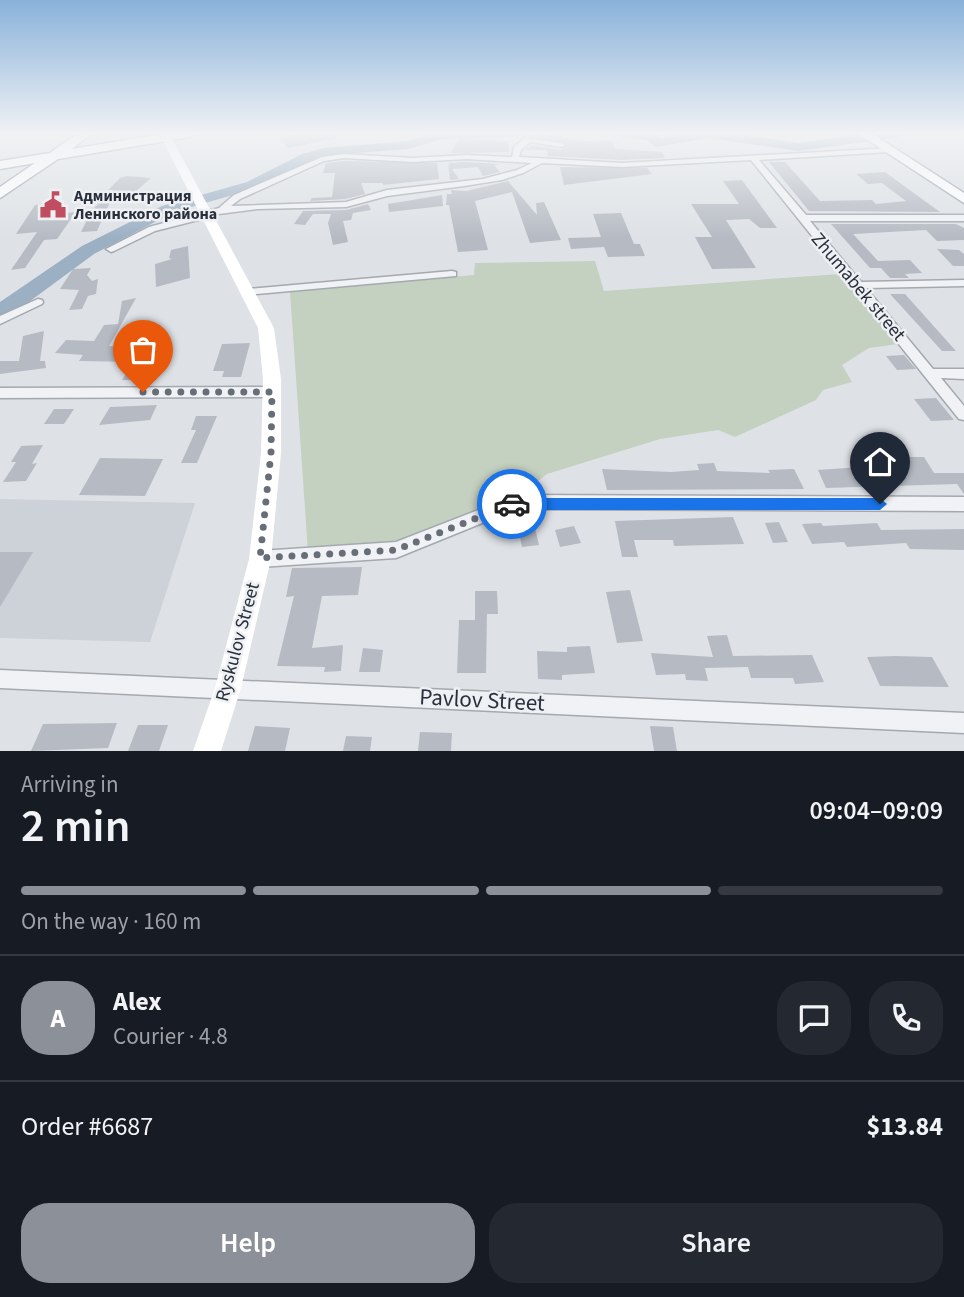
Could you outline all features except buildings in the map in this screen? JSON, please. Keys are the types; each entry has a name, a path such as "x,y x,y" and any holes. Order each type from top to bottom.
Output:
{"main road":[{"path":"0,193 34,168"},
{"name":"Ryskulov Street","path":"181,168 207,208 266,328 272,392 271,453 260,558 228,688 206,751"},
{"path":"919,168 964,200"},
{"path":"926,168 964,191"},
{"path":"0,175 5,182 0,193"}],"street":[{"path":"111,249 152,229 237,197 302,168"},
{"path":"207,208 287,203 342,205 389,193 485,181 518,174 529,168"},
{"name":"Zhumabek street","path":"762,168 964,415"},
{"path":"801,218 964,218"},
{"path":"247,292 452,274"},
{"path":"856,285 964,283"},
{"path":"0,320 37,302"},
{"path":"929,373 964,374"},
{"path":"0,393 272,392"},
{"path":"260,558 396,550 517,502 964,504"},
{"name":"Pavlov Street","path":"0,679 964,723"}],"shaded area":[{"path":"0,499 195,503 150,642 0,638"}],"green space":[{"path":"595,261 604,291 840,274 898,344 869,348 842,365 852,382 823,390 816,400 735,437 718,430 660,439 547,474 522,493 475,516 401,542 308,552 290,291 474,275 475,263"}],"waterway":[{"path":"0,309 11,305 88,250 168,209 252,185 285,168"}],"way so far":[{"path":"143,392 272,392 271,453 260,558 396,550 445,533 512,504"}],"place":[{"name":"Администрация Ленинского района","path":"53,205"}],"route":[{"path":"512,504 880,504"}]}
